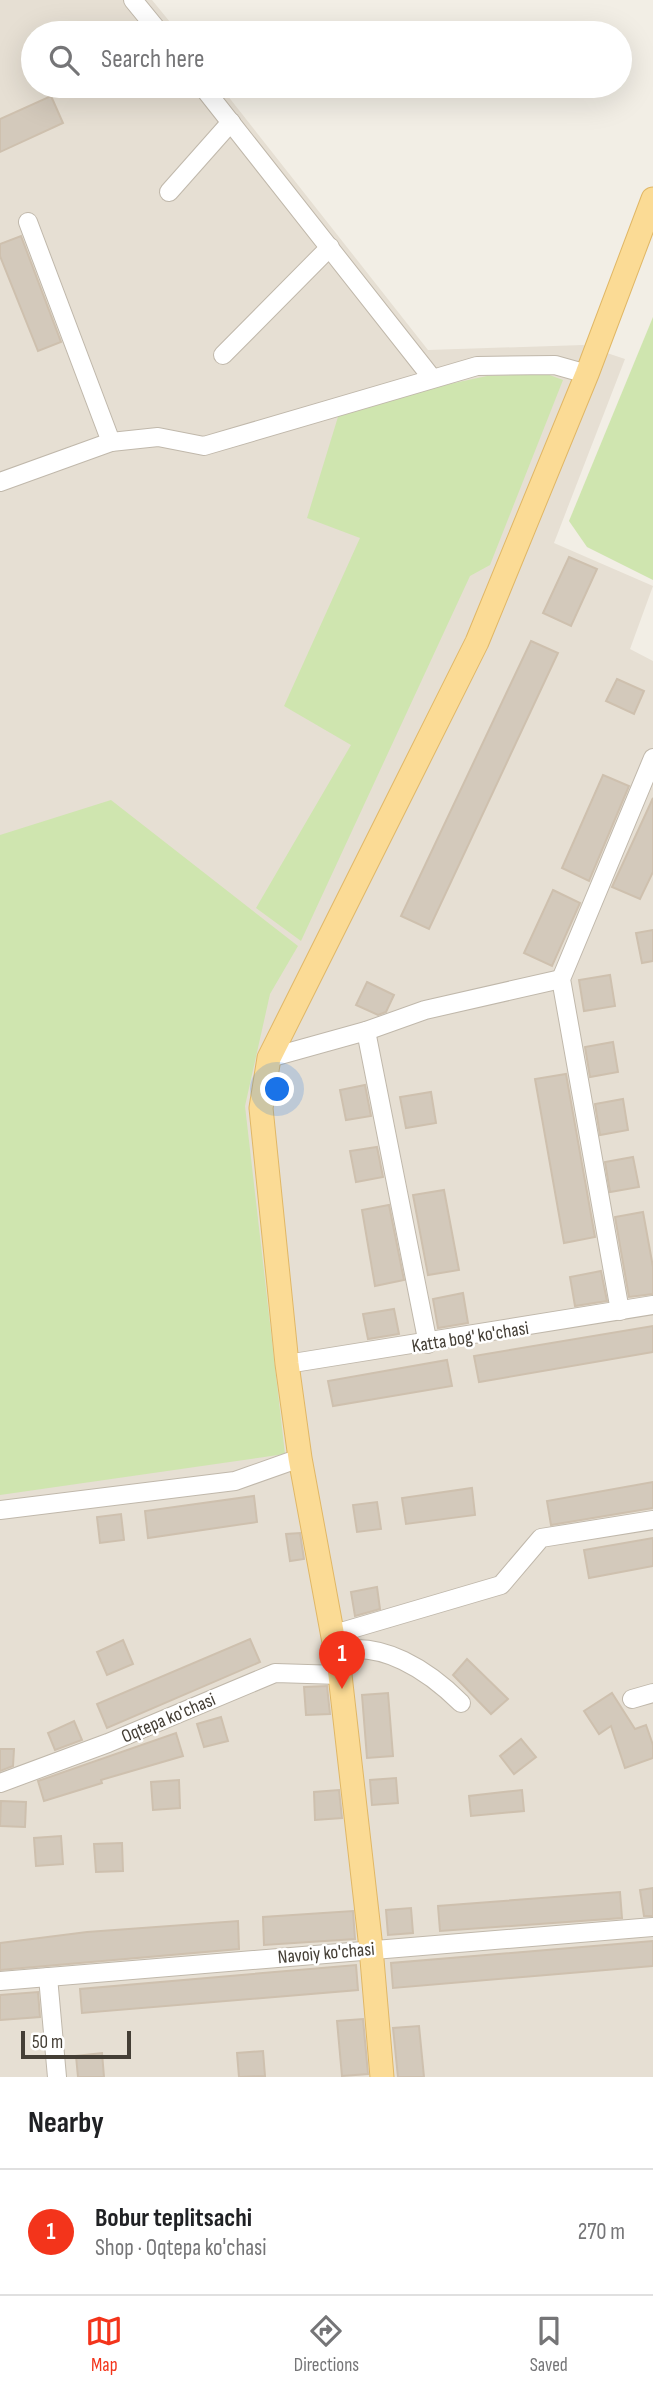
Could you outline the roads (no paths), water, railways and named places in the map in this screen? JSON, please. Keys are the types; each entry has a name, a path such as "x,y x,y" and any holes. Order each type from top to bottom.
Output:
{"main road":[{"path":"382,2077 371,1948 335,1654 300,1458 287,1364 261,1108 269,1058 477,642 587,374 653,199"}],"street":[{"path":"133,0 150,21"},
{"path":"212,98 432,378"},
{"path":"169,192 231,122"},
{"path":"28,222 111,442"},
{"path":"223,355 330,247"},
{"path":"0,482 111,442 158,437 204,446 477,366 555,365 587,374"},
{"path":"620,1311 561,979 653,758"},
{"path":"269,1058 366,1031 425,1010 561,979"},
{"path":"366,1031 428,1344"},
{"name":"Katta bog' ko'chasi","path":"287,1364 428,1344 653,1305"},
{"path":"0,1510 235,1481 300,1458"},
{"name":"Oqtepa ko'chasi","path":"0,1783 108,1743 275,1672 335,1654 501,1585 541,1538 653,1520"},
{"path":"335,1654 354,1647 382,1650 444,1686 461,1703"},
{"path":"632,1699 653,1693"},
{"name":"Navoiy ko'chasi","path":"0,1982 371,1948 653,1927"},
{"path":"48,1977 57,2077"}],"place":[{"name":"Bobur teplitsachi","path":"342,1689"}]}
